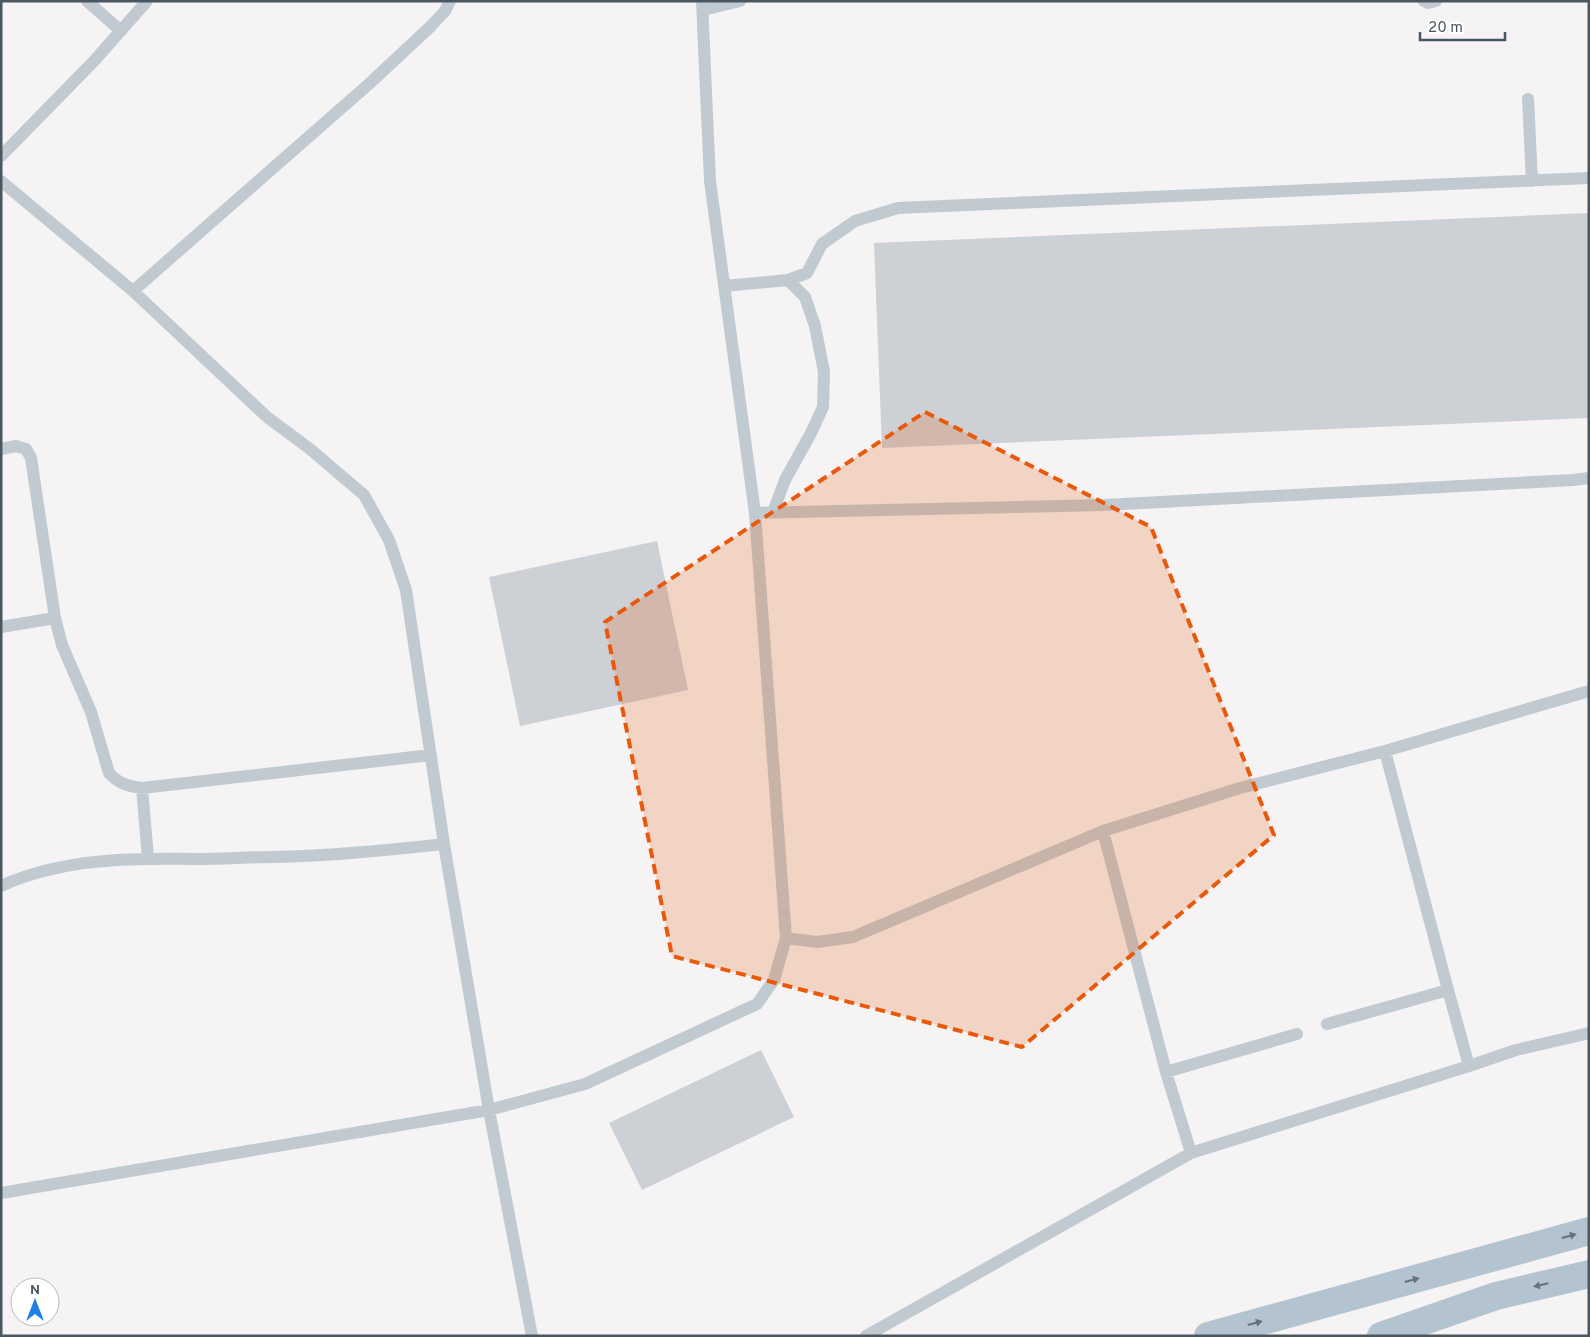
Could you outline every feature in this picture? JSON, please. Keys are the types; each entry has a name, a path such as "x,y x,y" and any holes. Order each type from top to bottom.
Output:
{"main road":[{"path":"1208,1336 1589,1231"},
{"path":"1381,1336 1411,1331 1496,1296 1589,1274"}],"lane":[{"path":"87,1 121,31"},
{"path":"1,156 121,31 147,1"},
{"path":"133,291 370,83 430,27 445,11 450,1"},
{"path":"1,1193 489,1110 585,1084 757,1004 774,980 786,938 755,513 710,182 703,6 740,1"},
{"path":"1424,1 1428,3 1436,1"},
{"path":"1528,99 1532,180"},
{"path":"724,286 788,280 807,273 822,244 855,221 898,208 1589,178"},
{"path":"1,181 133,291 267,416 310,449 364,495 388,540 406,590 444,844 489,1110 532,1336"},
{"path":"773,512 785,480 823,407 824,372 815,326 805,297 788,280"},
{"path":"1,449 16,446 26,449 31,458 55,618 62,645 91,712 109,773 116,781 125,785 142,788 431,755"},
{"path":"755,513 1105,505 1589,478"},
{"path":"1,627 55,618"},
{"path":"786,938 817,942 853,937 1103,831 1240,788 1385,751 1589,691"},
{"path":"1385,751 1470,1066"},
{"path":"142,788 148,858"},
{"path":"1103,831 1166,1072 1191,1153"},
{"path":"1,886 41,872 76,865 148,858 329,856 444,844"},
{"path":"1327,1024 1448,990"},
{"path":"866,1336 1191,1153 1516,1050 1589,1033"},
{"path":"1166,1072 1297,1034"}],"highlighted area":[{"path":"925,412 1151,527 1274,835 1022,1047 672,956 605,622"}],"building":[{"path":"1589,213 1589,418 882,448 874,243"},
{"path":"657,541 688,690 520,726 489,577"},
{"path":"761,1050 794,1117 642,1190 609,1123"}]}
